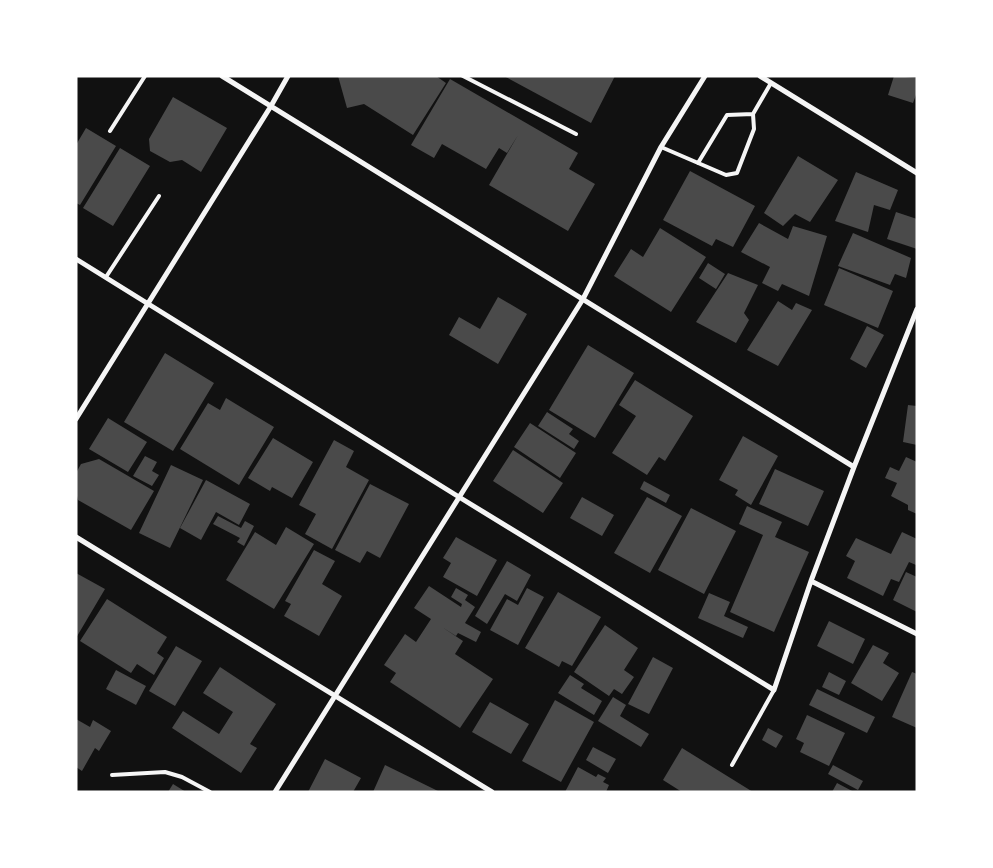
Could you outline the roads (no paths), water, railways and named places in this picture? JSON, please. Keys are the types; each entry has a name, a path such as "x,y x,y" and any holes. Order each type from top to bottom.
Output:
{"street":[{"path":"222,76 854,467"},
{"path":"76,419 288,76"},
{"path":"275,792 583,299 660,147 705,76"},
{"path":"760,76 917,173"},
{"path":"76,259 774,690 811,581 917,309"},
{"path":"76,537 492,792"},
{"path":"811,581 917,634"}],"lane":[{"path":"110,131 145,76"},
{"path":"463,76 576,134"},
{"path":"660,147 726,175 737,173 754,129 753,114 771,83"},
{"path":"698,163 727,115 753,114"},
{"path":"106,277 159,196"},
{"path":"732,765 774,690"},
{"path":"112,775 165,772 182,776 210,792"}]}
